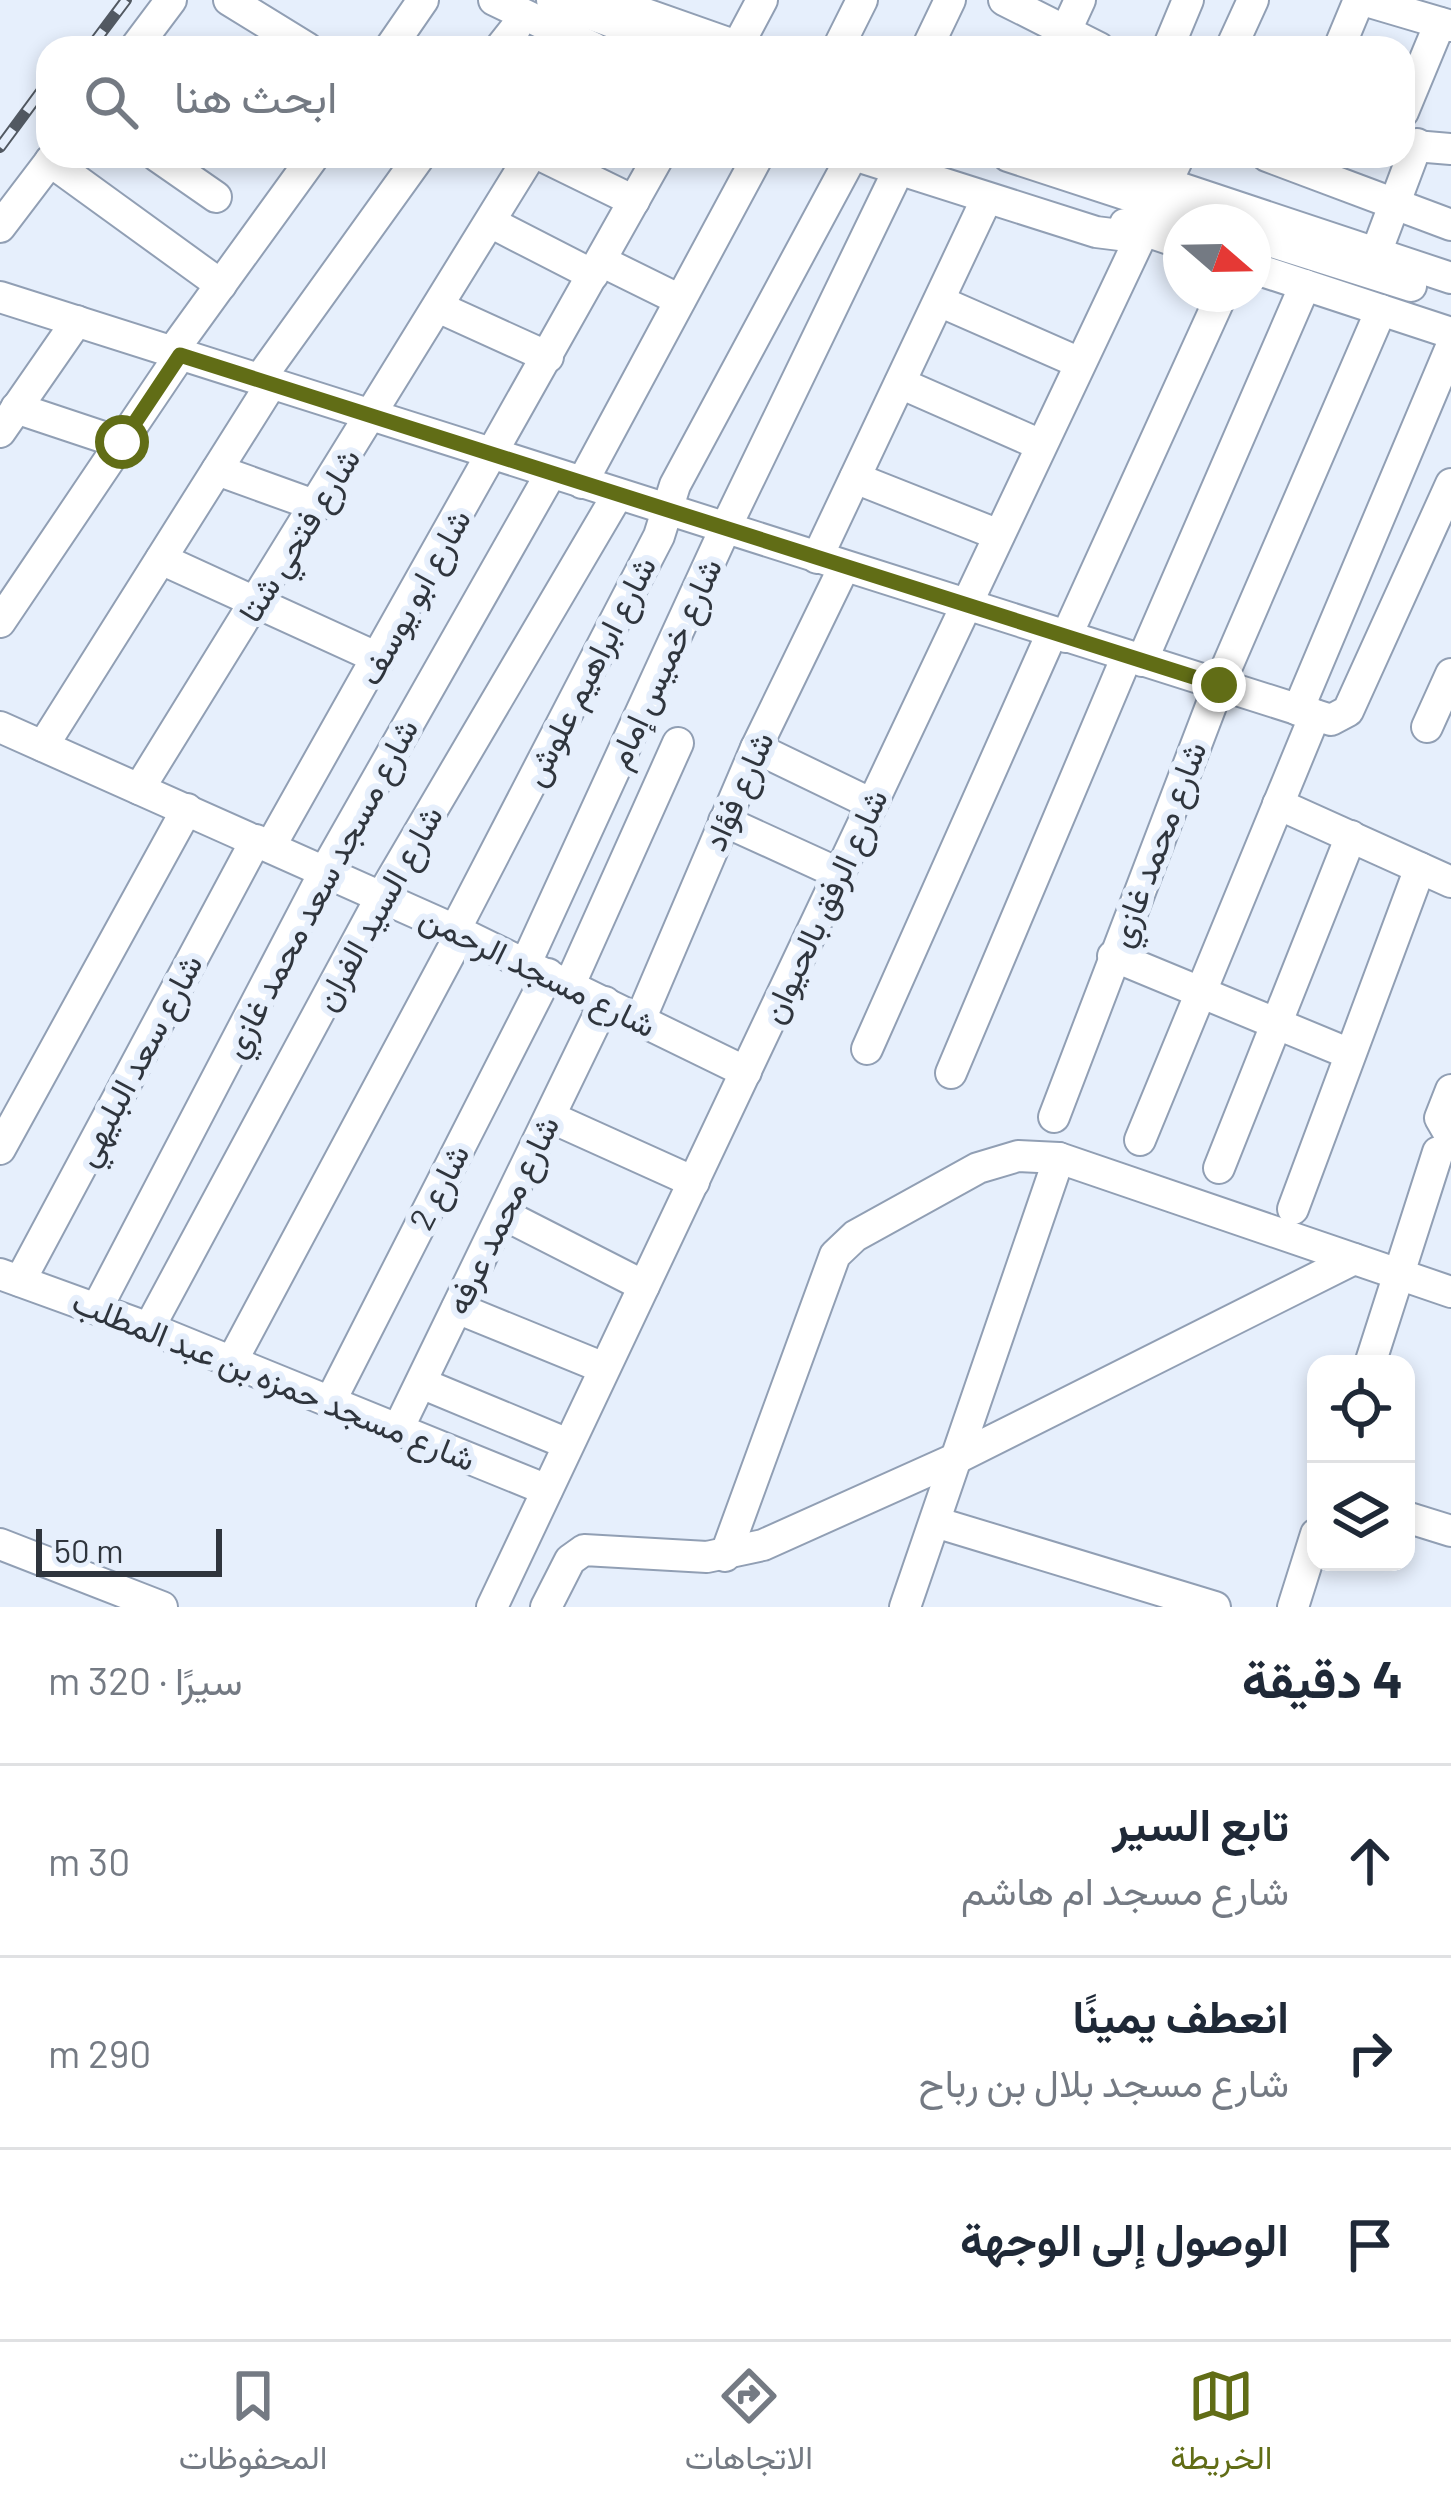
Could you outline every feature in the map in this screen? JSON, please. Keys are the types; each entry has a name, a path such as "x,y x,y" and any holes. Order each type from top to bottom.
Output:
{"street":[{"path":"144,36 172,0"},
{"path":"229,0 288,36"},
{"path":"398,36 423,0"},
{"path":"468,0 505,36"},
{"path":"494,0 568,36"},
{"path":"552,0 650,36"},
{"path":"606,0 651,7 716,36"},
{"path":"745,36 763,0"},
{"path":"844,36 862,0"},
{"path":"932,36 950,0"},
{"path":"1004,0 1056,36"},
{"path":"1064,36 1080,0"},
{"path":"1173,36 1188,0"},
{"path":"1236,36 1253,0"},
{"path":"1344,36 1361,0 1446,24 1415,87"},
{"path":"1415,145 1451,149"},
{"path":"0,227 45,168"},
{"path":"64,168 221,285"},
{"path":"174,168 216,197"},
{"path":"0,622 221,285 305,168"},
{"path":"43,746 217,470 265,382 411,168"},
{"name":"شارع فتحي شتا","path":"139,789 523,168"},
{"path":"567,168 634,201"},
{"name":"شارع ابو يوسف","path":"263,843 380,659 652,168"},
{"path":"582,483 752,168"},
{"name":"شارع ابراهيم علوش","path":"232,1361 458,932 648,557 667,510 848,168"},
{"name":"شارع خميس إمام","path":"548,974 725,529 906,168"},
{"path":"920,168 988,198 1108,235 1161,193"},
{"path":"951,168 1161,193"},
{"path":"1058,168 1376,253 1451,278"},
{"path":"1116,168 1161,193"},
{"path":"1299,168 1451,225"},
{"path":"1376,253 1404,168"},
{"name":"شارع الرفق بالحيوان","path":"492,1607 1161,193"},
{"name":"شارع فؤاد","path":"640,1019 831,562 855,478 988,198"},
{"path":"490,222 680,300"},
{"path":"1271,242 1451,298"},
{"path":"1271,274 1451,334"},
{"path":"951,1073 1134,658 1306,285"},
{"path":"0,297 1314,715 1348,711 1451,484"},
{"path":"939,301 1080,363"},
{"path":"438,308 548,357"},
{"name":"شارع محمد غازي","path":"1054,1117 1219,685 1381,310"},
{"path":"867,1049 1213,312"},
{"path":"76,321 7,418 122,442"},
{"path":"1140,1140 1314,715 1451,347"},
{"path":"900,383 1041,445"},
{"path":"217,470 316,506"},
{"name":"شارع مسجد سعد محمد غازي","path":"97,1308 325,871 550,473"},
{"path":"855,478 999,535"},
{"name":"شارع السيد الفران","path":"149,1328 381,897 618,494"},
{"path":"161,559 380,659"},
{"path":"1437,720 1451,674"},
{"name":"شارع مسجد الرحمن","path":"0,727 458,932 746,1072"},
{"path":"548,974 679,743"},
{"path":"756,748 872,805"},
{"path":"1278,804 1451,882"},
{"path":"0,1149 187,809"},
{"path":"724,821 840,874"},
{"path":"1219,1168 1351,836"},
{"name":"شارع سعد البليهي","path":"10,1277 263,843"},
{"path":"1293,1209 1420,868"},
{"path":"1113,956 1350,1054"},
{"name":"شارع 2","path":"331,1400 548,974"},
{"name":"شارع محمد عرفه","path":"399,1427 605,1002"},
{"path":"1373,1355 1445,1144 1440,1118 1451,1090"},
{"path":"550,1117 694,1182"},
{"path":"725,1556 835,1255 855,1236 978,1168 1018,1156 1059,1158 1451,1292"},
{"path":"905,1607 1059,1158"},
{"path":"503,1214 644,1286"},
{"path":"546,1607 570,1560 584,1550 725,1556 763,1545 957,1458 1354,1259"},
{"name":"شارع مسجد حمزه بن عبد المطلب","path":"10,1277 331,1400 547,1490"},
{"path":"457,1308 604,1368"},
{"path":"421,1384 568,1444"},
{"path":"1415,1520 1451,1531"},
{"path":"935,1522 1215,1607"},
{"path":"0,1544 162,1607"},
{"path":"1293,1607 1307,1563"}],"railway":[{"path":"99,36 126,0"},
{"path":"0,147 36,98"}],"route":[{"path":"122,442 180,355 1219,685"}]}
